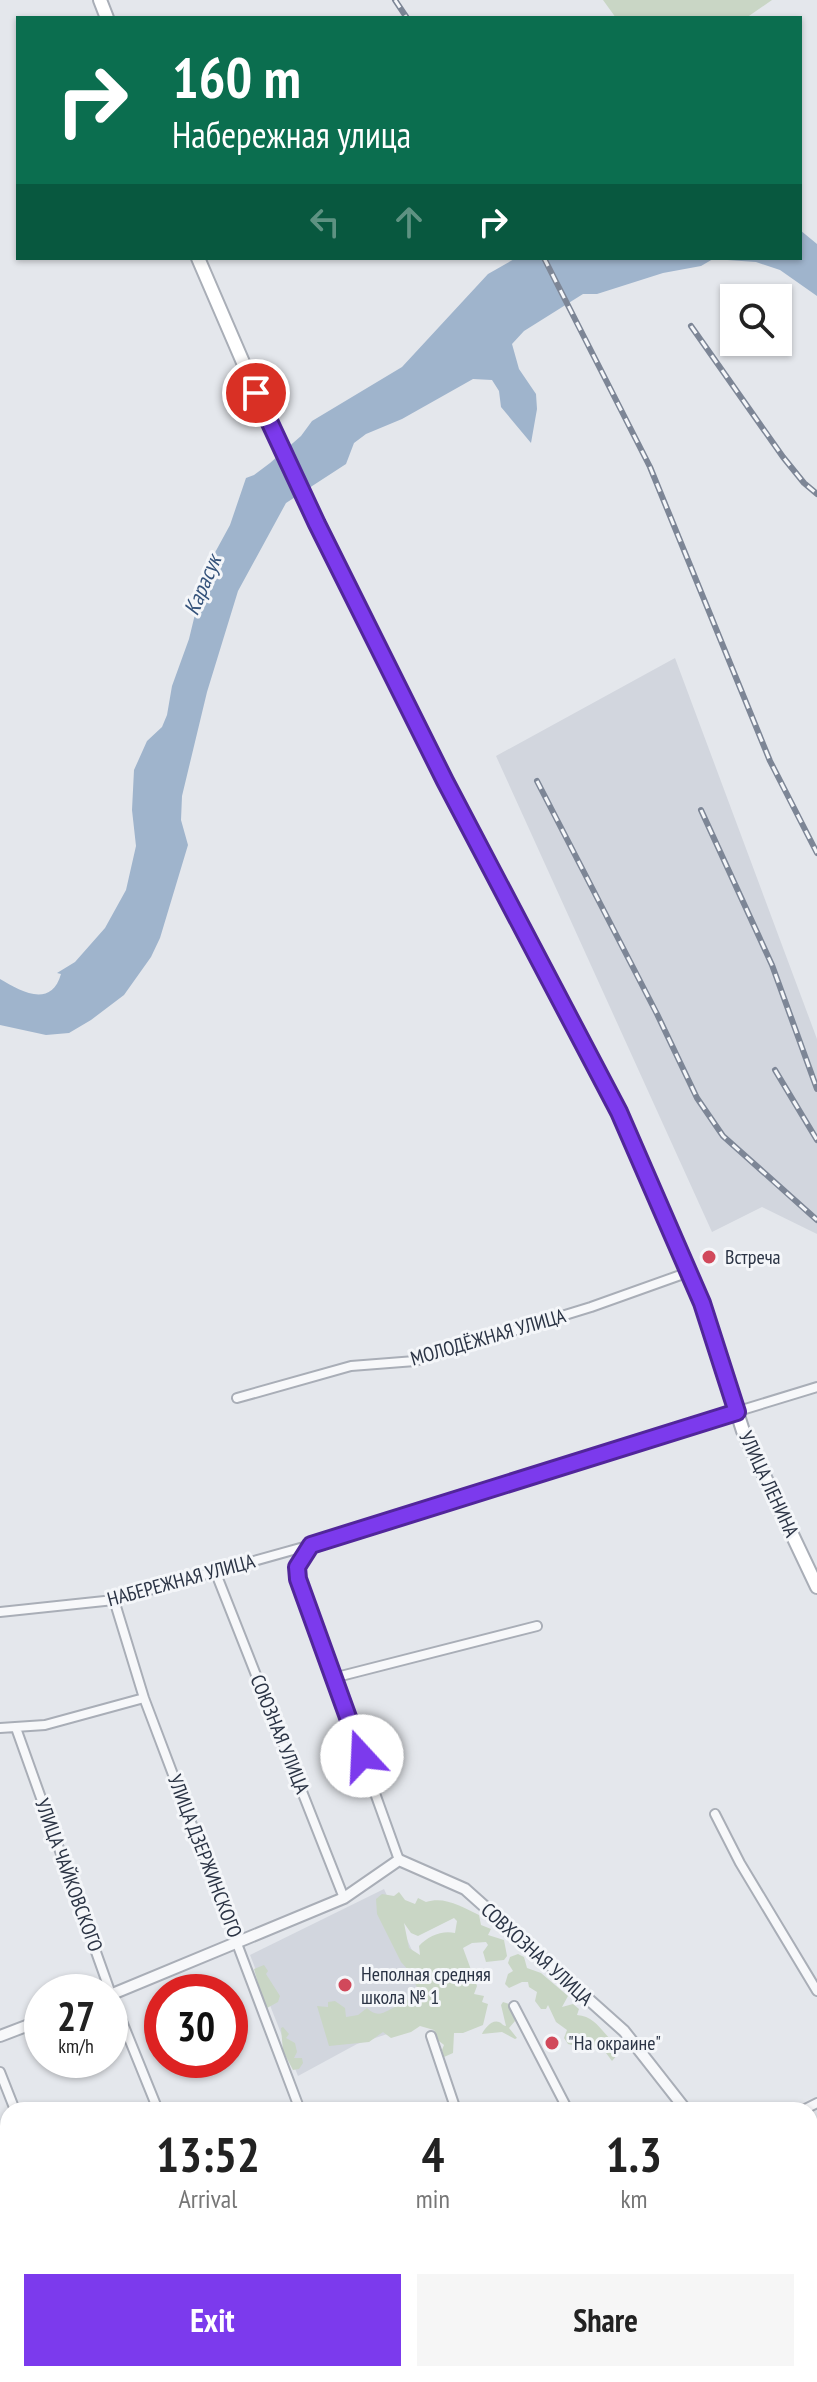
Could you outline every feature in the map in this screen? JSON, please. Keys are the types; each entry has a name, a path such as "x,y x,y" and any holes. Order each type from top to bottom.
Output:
{"main road":[{"name":"УЛИЦА ЛЕНИНА","path":"199,260 317,524 445,781 619,1112 689,1272 758,1465 817,1587"}],"street":[{"name":"МОЛОДЁЖНАЯ УЛИЦА","path":"237,1398 351,1366 415,1361 591,1307 689,1272"},
{"name":"НАБЕРЕЖНАЯ УЛИЦА","path":"0,1612 114,1600 311,1545 817,1387"},
{"path":"128,1987 344,1898 399,1860 298,1579 297,1567 311,1545"},
{"name":"СОЮЗНАЯ УЛИЦА","path":"215,1571 344,1898"},
{"name":"УЛИЦА ДЗЕРЖИНСКОГО","path":"114,1600 144,1698 297,2102"},
{"path":"333,1678 537,1626"},
{"path":"0,1728 45,1725 144,1698"},
{"name":"УЛИЦА ЧАЙКОВСКОГО","path":"16,1728 104,1974"},
{"path":"715,1814 740,1863 817,1991"},
{"name":"СОВХОЗНАЯ УЛИЦА","path":"399,1860 465,1889 624,2031 680,2102"},
{"path":"514,2006 564,2102"},
{"path":"0,2036 24,2027"},
{"name":"УЛИЦА ЧАЙКОВСКОГО","path":"128,2036 155,2102"},
{"path":"431,2036 453,2102"},
{"path":"0,2072 12,2102"}],"shaded area":[{"path":"675,658 817,1039 817,1234 762,1207 712,1232 496,756"},
{"name":"Неполная средняя школа № 1","path":"384,1889 442,2016 357,2044 298,2076 250,1955"}],"green space":[{"path":"603,0 772,0 749,16 615,16"},
{"path":"399,1892 405,1900 415,1904 418,1898 426,1902 447,1901 460,1906 479,1915 481,1925 491,1929 488,1935 504,1940 507,1956 504,1960 486,1962 483,1952 488,1945 486,1942 472,1943 463,1948 477,1986 474,1994 484,1996 482,2002 488,2004 483,2025 454,2033 453,2053 444,2057 444,2045 434,2030 420,2026 391,2038 383,2032 369,2042 329,2046 317,2006 328,2007 328,2002 335,2001 345,2008 346,2017 358,2015 367,2008 379,2014 400,2004 404,2006 408,1999 417,1999 420,1995 377,1914 376,1899 382,1894 394,1896","holes":["454,1918 457,1921 455,1933 440,1933 423,1942 419,1946 420,1955 409,1948 404,1923 411,1933 418,1936"]},
{"path":"518,1954 524,1957 527,1968 541,1973 568,1996 562,2007 573,2004 579,2009 577,2015 591,2020 617,2045 624,2047 612,2061 592,2044 580,2047 568,2044 564,2038 567,2030 556,2022 548,2005 546,2009 541,2009 535,2001 537,1992 529,1987 528,1982 509,1988 505,1984 508,1974 513,1971 508,1963 510,1957"},
{"path":"264,1965 280,1996 278,2002 267,2008 254,1969"},
{"path":"503,2002 512,2005 515,2021 509,2028 515,2039 502,2032 482,2034 494,2022 506,2026"},
{"path":"283,2027 289,2034 286,2038 295,2043 297,2052 294,2058 302,2058 299,2069 293,2070 283,2051"}],"water":[{"path":"802,232 817,244 817,296 780,270 756,262 727,260 802,260"},
{"path":"512,260 711,260 701,266 663,273 597,294 583,294 524,331 512,344 519,369 536,394 537,409 531,443 501,407 499,391 492,380 473,379 402,419 366,434 354,443 346,464 286,503 238,591 207,692 182,796 181,820 188,845 160,938 151,957 124,995 69,1033 46,1035 0,1025 0,979 25,992 43,994 50,991 61,974 57,973 75,962 105,928 126,890 136,846 132,810 134,770 147,741 162,727 167,715 172,686 210,575 212,558 230,525 246,478 270,463 301,436 312,421 402,367 488,274"}],"railway":[{"path":"395,0 406,16"},
{"path":"545,260 650,467 770,761 817,853"},
{"path":"691,326 783,457 817,494"},
{"path":"537,781 697,1098 723,1136 817,1220"},
{"path":"701,810 772,965 817,1089"},
{"path":"775,1070 817,1140"}],"place":[{"name":"Встреча","path":"709,1257"},
{"name":"Неполная средняя школа № 1","path":"345,1985"},
{"name":"\"На окраине\"","path":"552,2043"}],"route":[{"path":"256,393 317,524 445,781 619,1112 702,1303 737,1412 311,1545 297,1567 298,1579 362,1756"}],"water label":[{"name":"Карасук","path":"202,585"}]}
